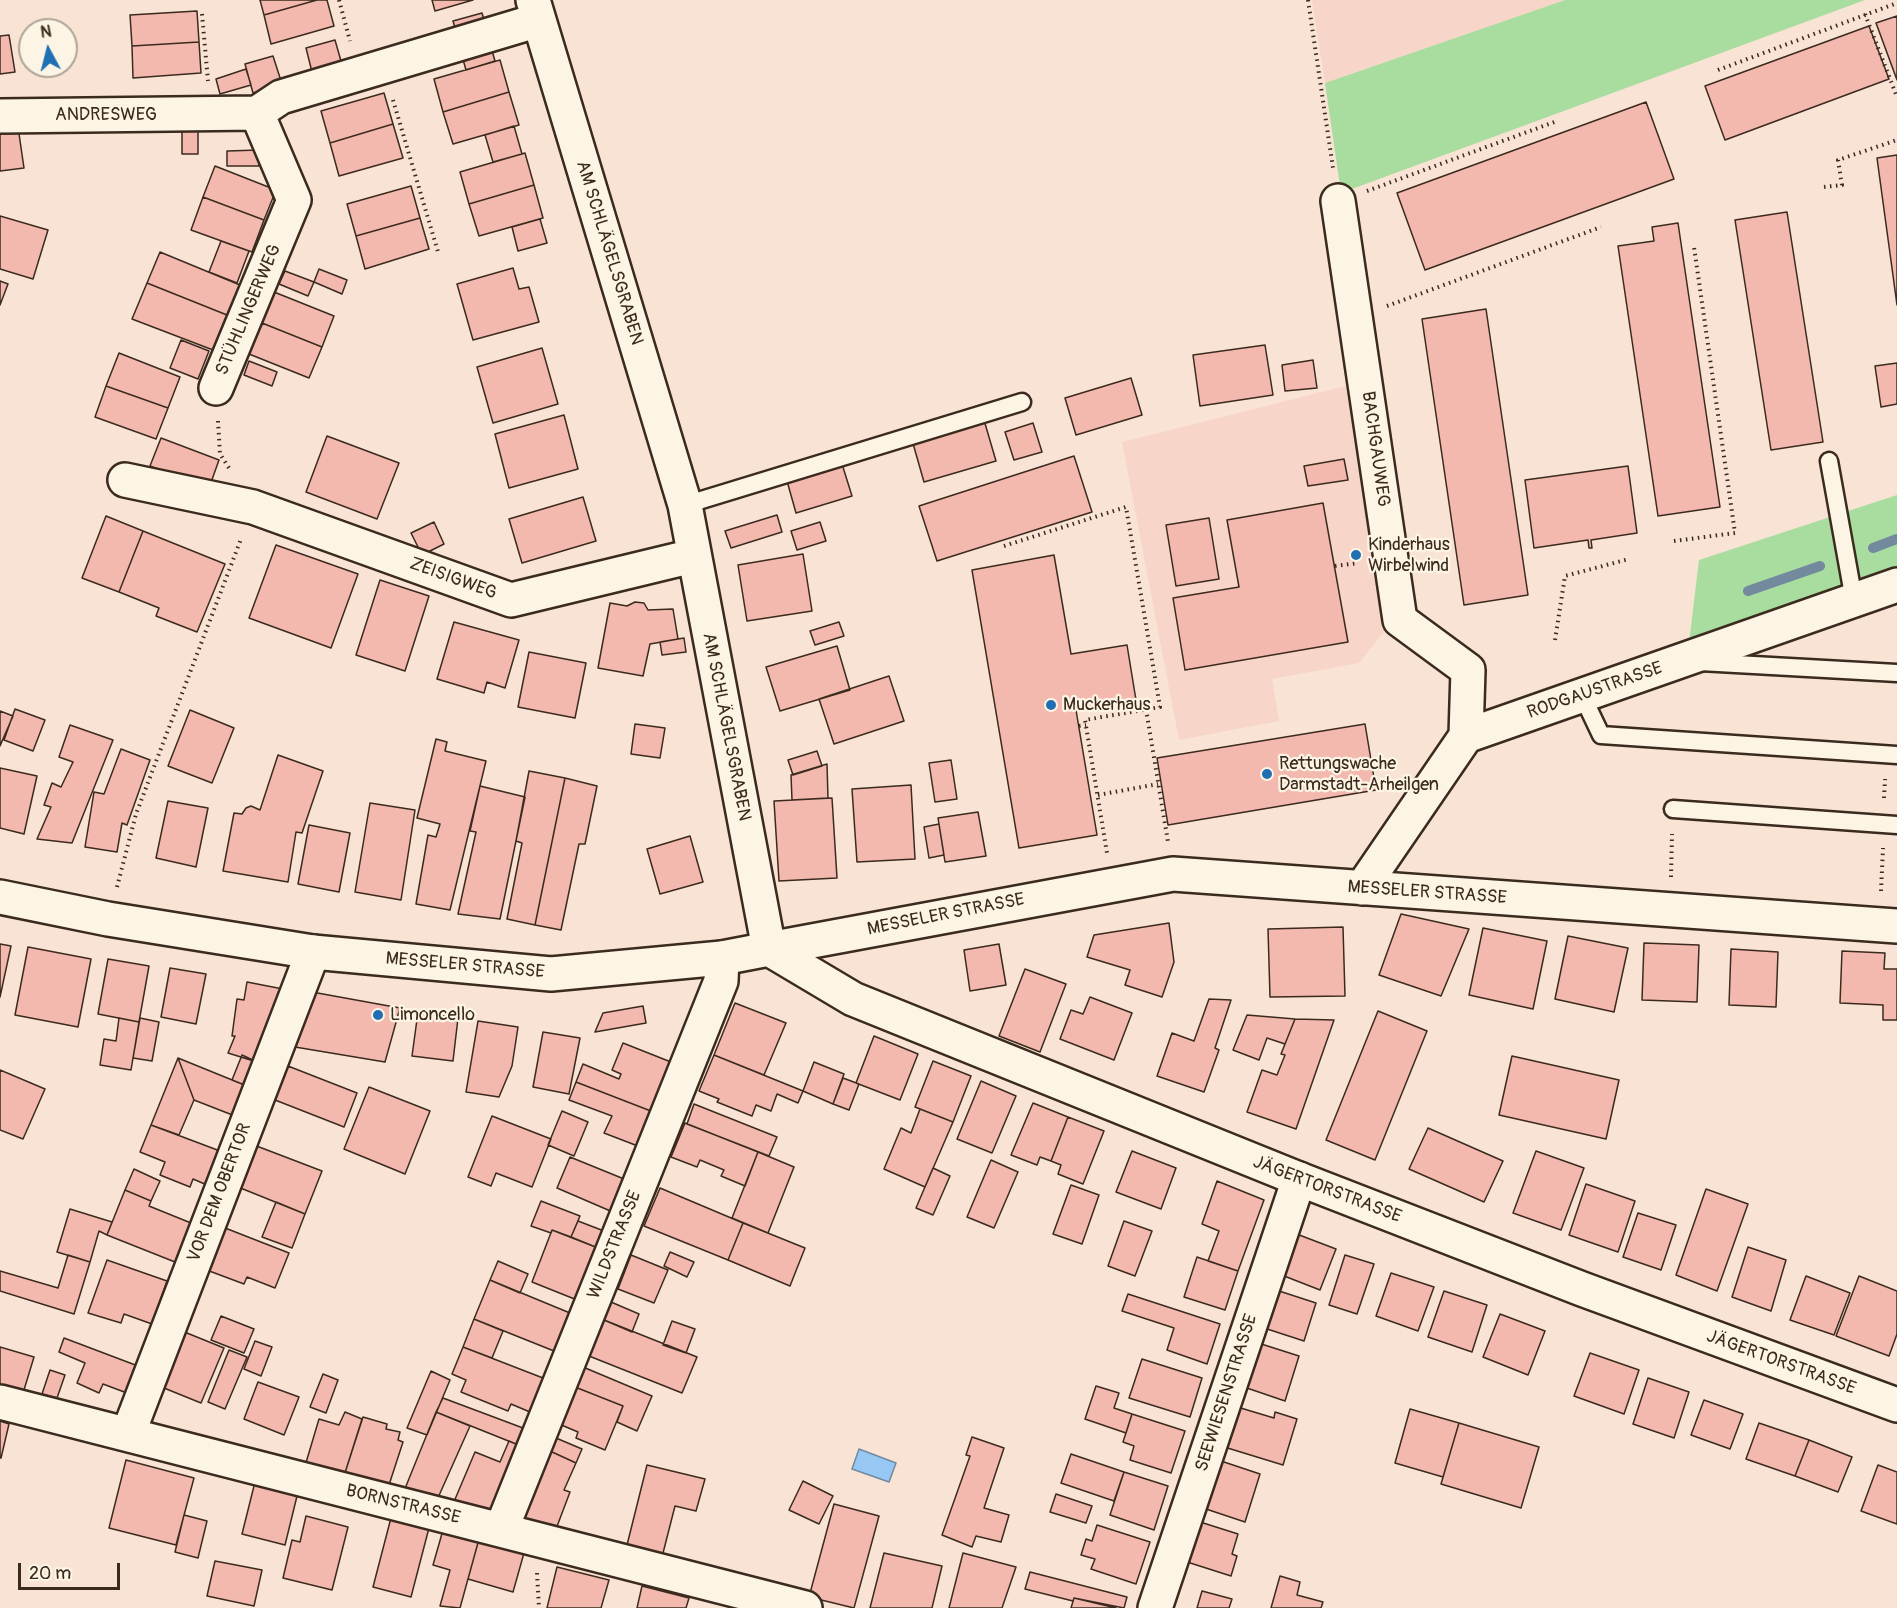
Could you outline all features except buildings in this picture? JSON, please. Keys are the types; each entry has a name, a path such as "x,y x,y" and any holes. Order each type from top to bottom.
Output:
{"street":[{"name":"ANDRESWEG","path":"0,116 257,113 281,98 371,71 536,10"},
{"name":"AM SCHLÄGELSGRABEN","path":"536,10 684,505 769,949"},
{"name":"STÜHLINGERWEG","path":"216,388 294,200 257,113"},
{"name":"BACHGAUWEG","path":"1338,201 1400,620 1468,670 1466,736"},
{"name":"ZEISIGWEG","path":"125,480 253,507 511,600 693,556"},
{"name":"RODGAUSTRASSE","path":"1466,736 1897,585"},
{"path":"1362,888 1466,736"},
{"name":"MESSELER STRASSE","path":"0,897 108,919 313,952 551,974 722,958 1173,874 1897,926"},
{"name":"JÄGERTORSTRASSE","path":"769,949 853,999 1299,1179 1582,1289 1897,1405"},
{"name":"VOR DEM OBERTOR","path":"128,1434 313,952"},
{"name":"WILDSTRASSE","path":"501,1530 721,981 722,958"},
{"name":"SEEWIESENSTRASSE","path":"1155,1608 1299,1179"},
{"name":"BORNSTRASSE","path":"0,1402 805,1608"}],"lane":[{"path":"684,505 1022,402"},
{"path":"1829,461 1854,600"},
{"path":"1680,661 1897,673"},
{"path":"1582,695 1601,735 1897,755"},
{"path":"1673,809 1897,825"}],"path":[{"path":"339,0 371,71 438,252"},
{"path":"1308,0 1338,201 1557,121"},
{"path":"1718,70 1897,3"},
{"path":"202,14 211,115"},
{"path":"1865,15 1897,97"},
{"path":"1824,187 1842,184 1838,160 1897,140"},
{"path":"1356,318 1601,227"},
{"path":"1674,541 1735,533 1694,247"},
{"name":"STÜHLINGERWEG","path":"216,388 220,454 253,507"},
{"path":"117,887 136,814 253,507"},
{"path":"1004,546 1126,507 1160,707 1086,720 1112,884"},
{"path":"1555,640 1565,576 1629,559"},
{"path":"1146,709 1173,874"},
{"path":"1079,726 1086,725"},
{"path":"1098,795 1158,784"},
{"path":"1669,910 1673,809"}],"shaded area":[{"path":"1312,0 1565,0 1325,83"},
{"name":"Kinderhaus Wirbelwind","path":"1353,384 1390,624 1359,663 1272,679 1279,721 1179,740 1122,442","holes":["1344,459 1347,480 1308,486 1305,466","1323,503 1347,642 1173,598 1239,587 1228,520","1209,518 1219,579 1176,586 1166,525"]}],"green space":[{"path":"1565,0 1865,0 1341,193 1325,83"},
{"path":"1897,495 1897,570 1689,643 1699,560"}],"water":[{"path":"859,1449 896,1463 889,1482 852,1469"}],"waterway":[{"path":"1873,548 1897,539"},
{"path":"1748,591 1820,566"}],"place":[{"name":"Kinderhaus Wirbelwind","path":"1356,555"},
{"name":"Muckerhaus","path":"1051,705"},
{"name":"Rettungswache Darmstadt-Arheilgen","path":"1267,774"},
{"name":"Limoncello","path":"378,1015"}]}
